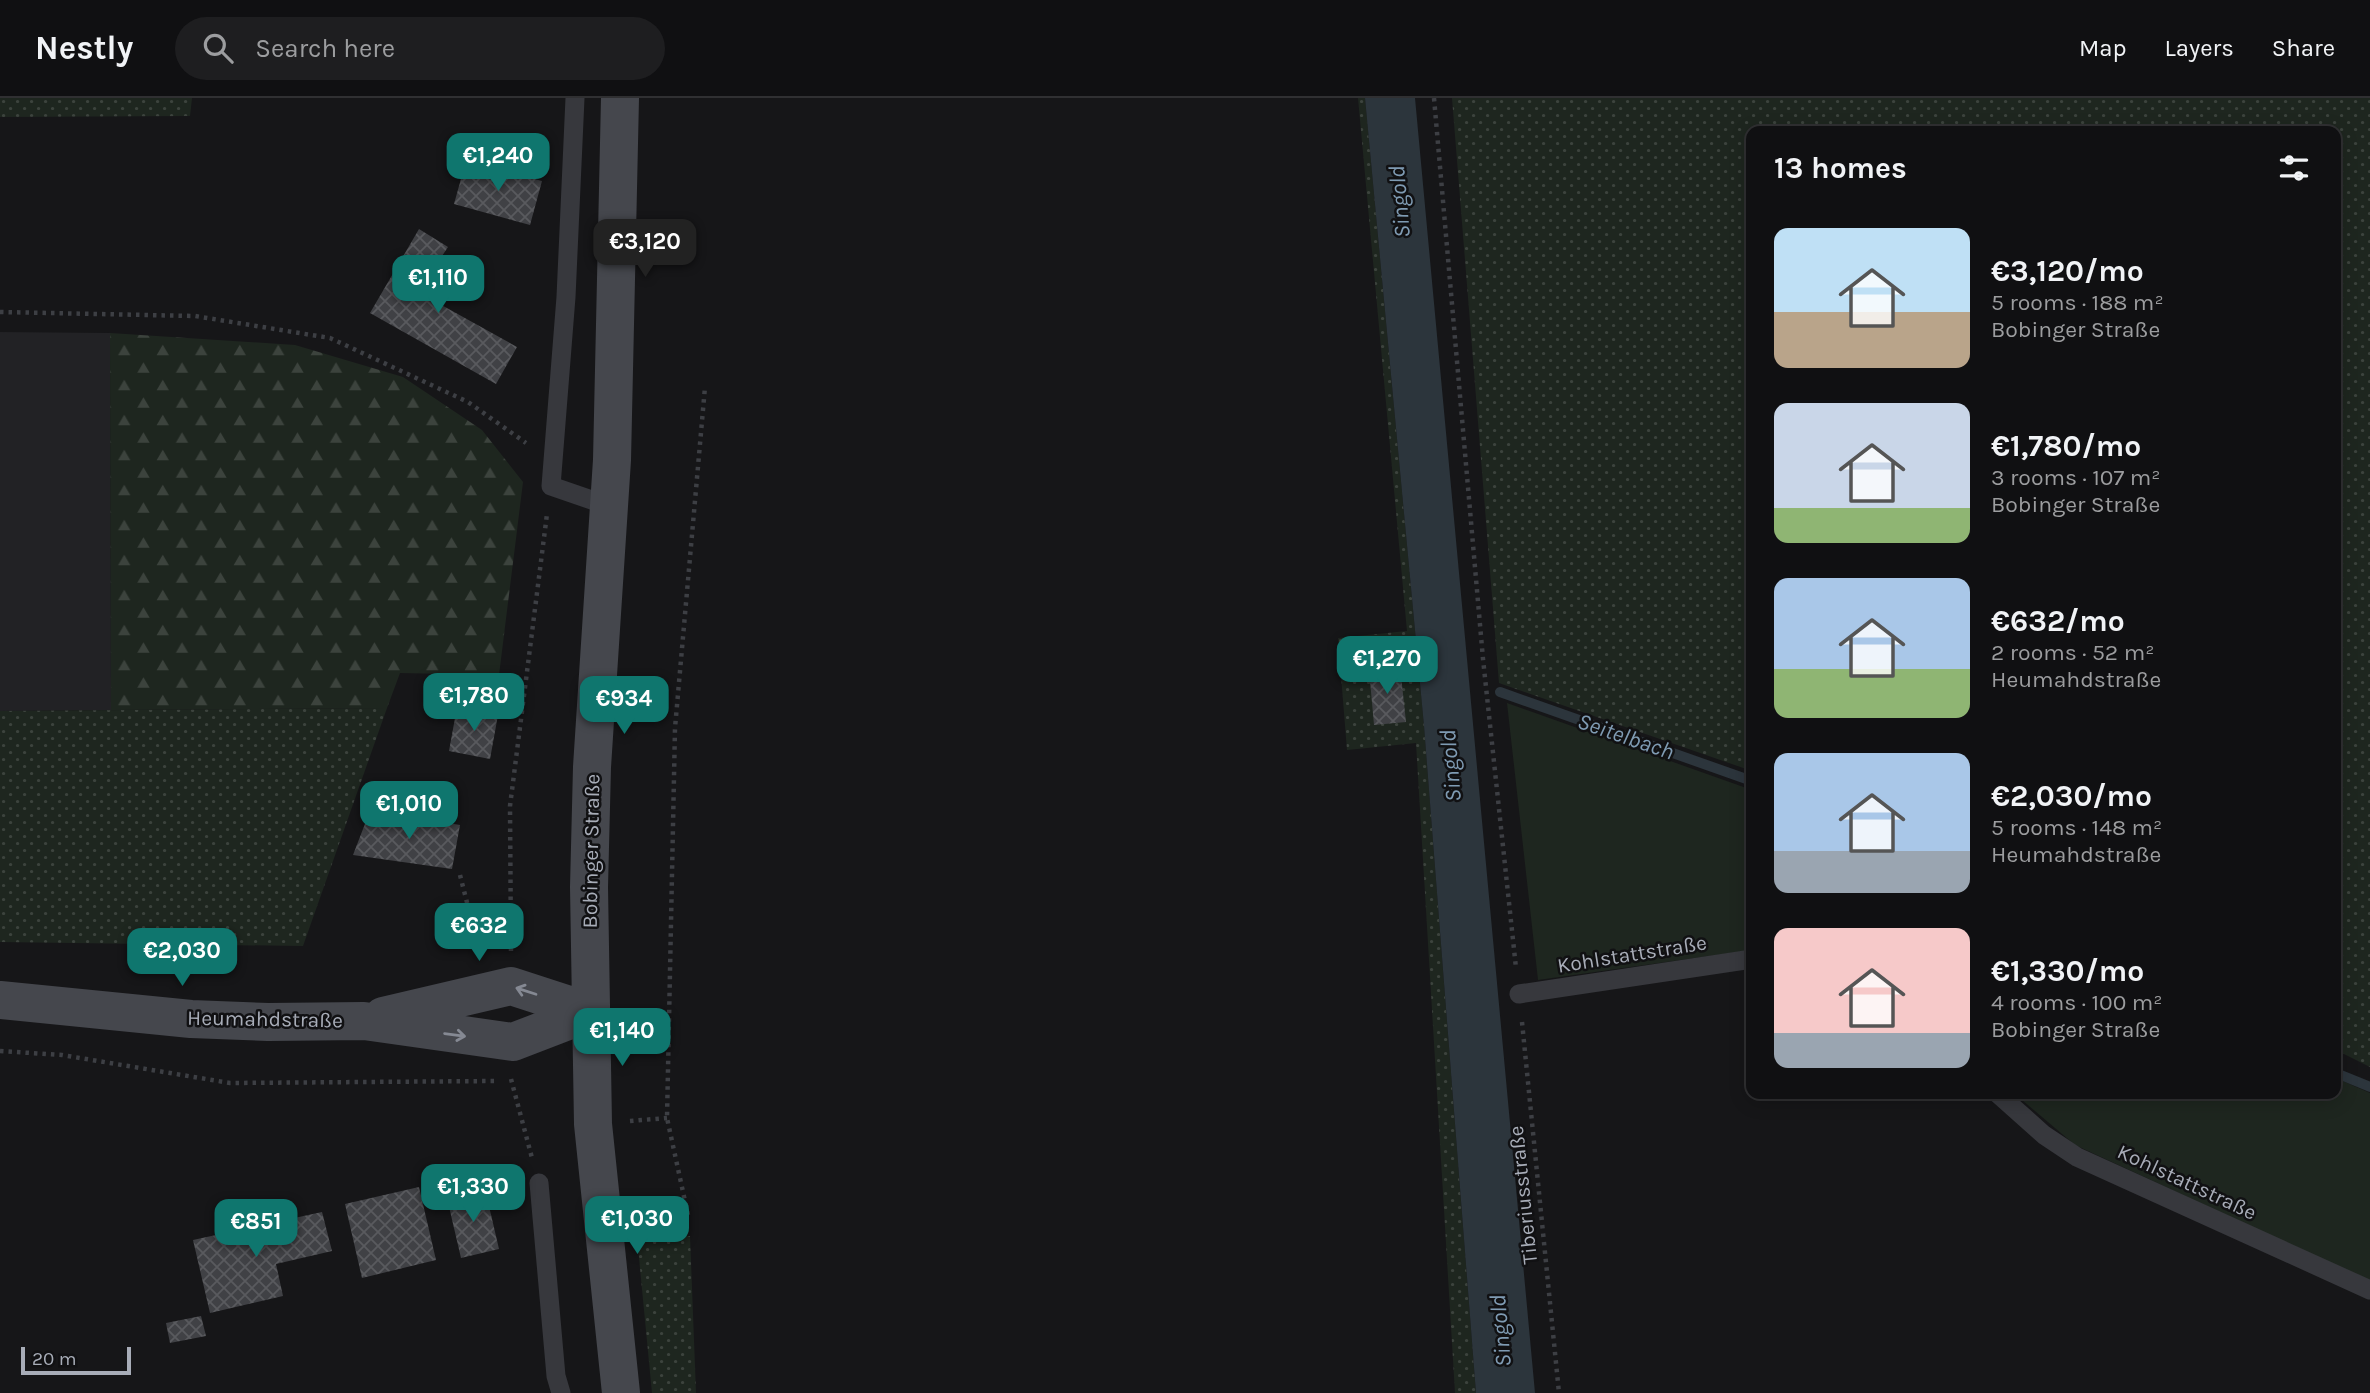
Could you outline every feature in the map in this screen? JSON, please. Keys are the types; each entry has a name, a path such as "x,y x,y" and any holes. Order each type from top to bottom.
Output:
{"main road":[{"name":"Bobinger Straße","path":"620,98 609,506 592,767 591,1012 593,1124 621,1393"},
{"path":"511,986 591,1012"},
{"name":"Heumahdstraße","path":"364,1021 511,986"},
{"name":"Heumahdstraße","path":"0,1000 191,1019 268,1022 364,1021 513,1042 591,1012"}],"lane":[{"path":"575,98 566,297 551,486 609,506"},
{"name":"Kohlstattstraße","path":"1519,995 1746,960"},
{"name":"Kohlstattstraße","path":"2004,1099 2044,1135 2077,1157 2370,1290"},
{"path":"539,1182 555,1376 561,1393"}],"path":[{"name":"Tiberiusstraße","path":"1434,98 1483,659 1559,1393"},
{"path":"0,312 195,316 330,338 468,402 532,447 551,486 532,614 510,806 511,986"},
{"path":"688,1215 667,1118 675,728 705,387"},
{"path":"460,876 474,930 511,947"},
{"path":"513,1042 511,1081 539,1182"},
{"path":"0,1051 62,1055 230,1083 511,1081"}],"shaded area":[{"path":"0,332 110,333 111,710 0,711"}],"green space":[{"path":"0,98 192,98 190,116 0,117"},
{"path":"1358,98 1365,98 1424,726 1476,1393 1455,1393 1416,743 1347,750 1338,638 1407,631"},
{"path":"1452,98 2370,98 2370,1067 2341,1052 2341,126 1746,126 1746,769 1499,683"},
{"path":"110,333 295,345 403,377 482,430 523,482 499,675 400,673 387,708 111,710"},
{"path":"1507,703 1746,788 1746,951 1538,980"},
{"path":"387,708 303,946 0,942 0,711"},
{"path":"2341,1080 2370,1093 2370,1281 2075,1145 2021,1099 2341,1099"},
{"path":"690,1236 696,1393 652,1393 637,1237"}],"water":[{"name":"Singold","path":"1365,98 1415,98 1535,1393 1476,1393 1424,726"}],"building":[{"path":"466,161 542,181 530,225 454,204"},
{"path":"419,229 448,247 418,292 517,347 496,384 370,313"},
{"path":"1400,666 1406,722 1374,725 1369,669"},
{"path":"457,707 498,715 490,759 449,751"},
{"path":"390,813 460,825 452,869 353,855 368,816 388,820"},
{"path":"419,1187 436,1260 362,1278 345,1204"},
{"path":"485,1189 499,1249 461,1258 447,1198"},
{"path":"322,1212 332,1251 276,1264 283,1296 210,1313 193,1240"},
{"path":"201,1316 206,1336 170,1343 166,1323"}],"waterway":[{"name":"Seitelbach","path":"1500,692 1746,779"},
{"name":"Seitelbach","path":"2341,1075 2370,1087"}]}
